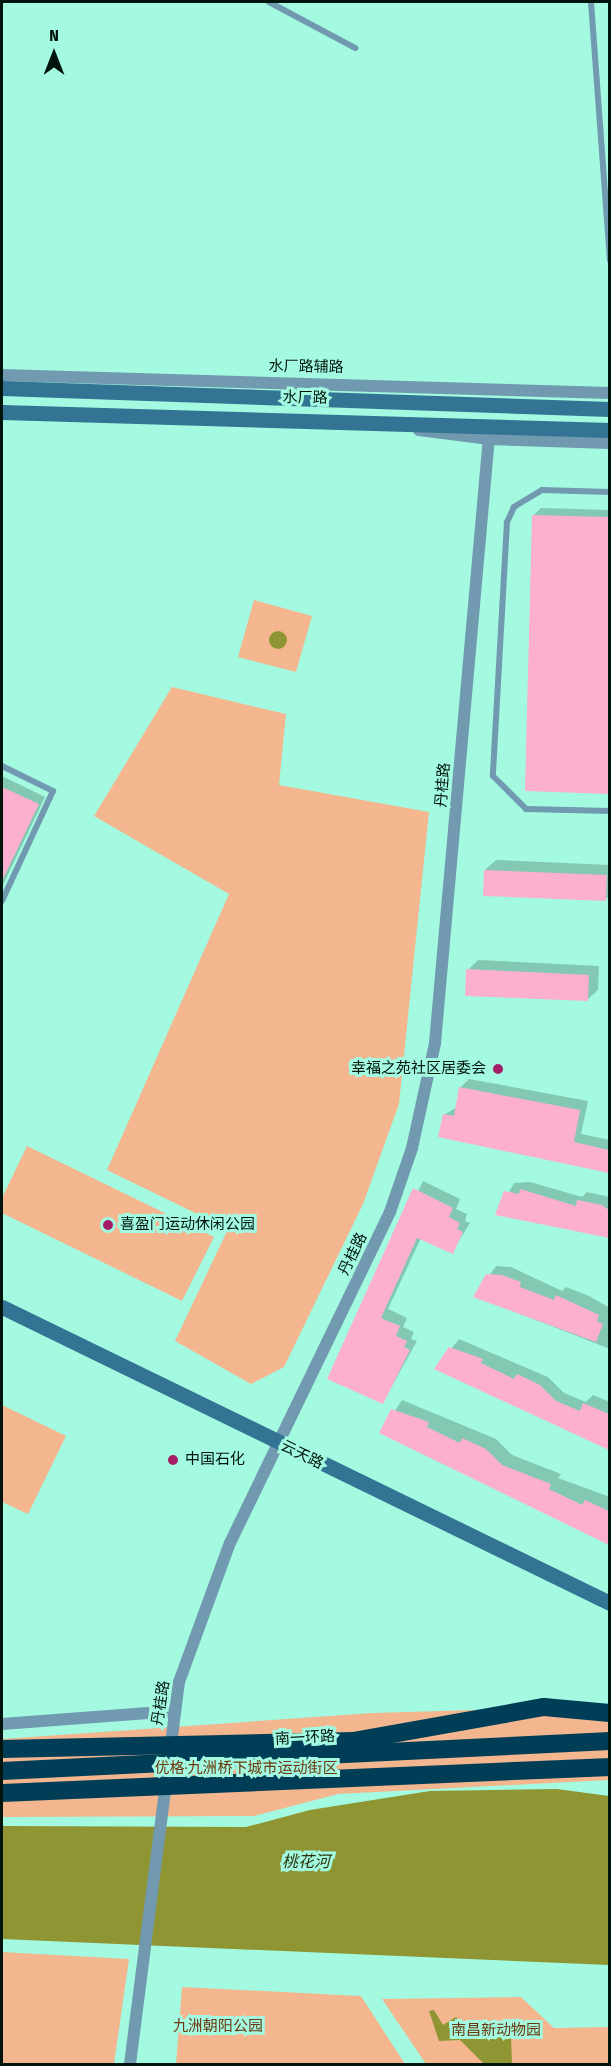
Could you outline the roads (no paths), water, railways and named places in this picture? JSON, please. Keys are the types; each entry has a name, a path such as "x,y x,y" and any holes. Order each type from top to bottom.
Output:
{"highway":[{"path":"2,1749 353,1741 544,1707 609,1713"},
{"name":"南一环路","path":"2,1771 609,1741"},
{"path":"2,1793 609,1767"}],"street":[{"name":"水厂路辅路","path":"2,375 609,393"},
{"name":"水厂路","path":"2,388 609,409"},
{"name":"水厂路","path":"2,412 361,423 489,433 609,430"},
{"path":"489,433 609,444"},
{"name":"丹桂路","path":"130,2064 179,1682 230,1543 390,1212 412,1148 435,1043 489,433"},
{"name":"云天路","path":"2,1307 279,1444 608,1602"},
{"path":"2,1724 175,1711"}],"lane":[{"path":"269,2 355,48"},
{"path":"591,2 609,260"},
{"path":"609,492 542,490 514,507 507,522 492,776 526,809 609,811"},
{"path":"2,766 53,791 2,901"}],"water":[{"path":"278,631 284,634 287,640 284,646 278,649 272,646 269,640 272,634"},
{"name":"桃花河","path":"557,1789 609,1796 609,1965 2,1939 2,1826 246,1827 310,1810 430,1791"},
{"path":"434,2010 443,2025 456,2017 470,2031 511,2037 512,2064 484,2064 460,2040 439,2041 429,2011"}],"place":[{"name":"幸福之苑社区居委会","path":"498,1069"},
{"name":"喜盈门运动休闲公园","path":"108,1225"},
{"name":"中国石化","path":"173,1460"}],"park label":[{"name":"优格·九洲桥下城市运动街区","path":"246,1769"},
{"name":"九洲朝阳公园","path":"218,2027"},
{"name":"南昌新动物园","path":"496,2031"}]}
